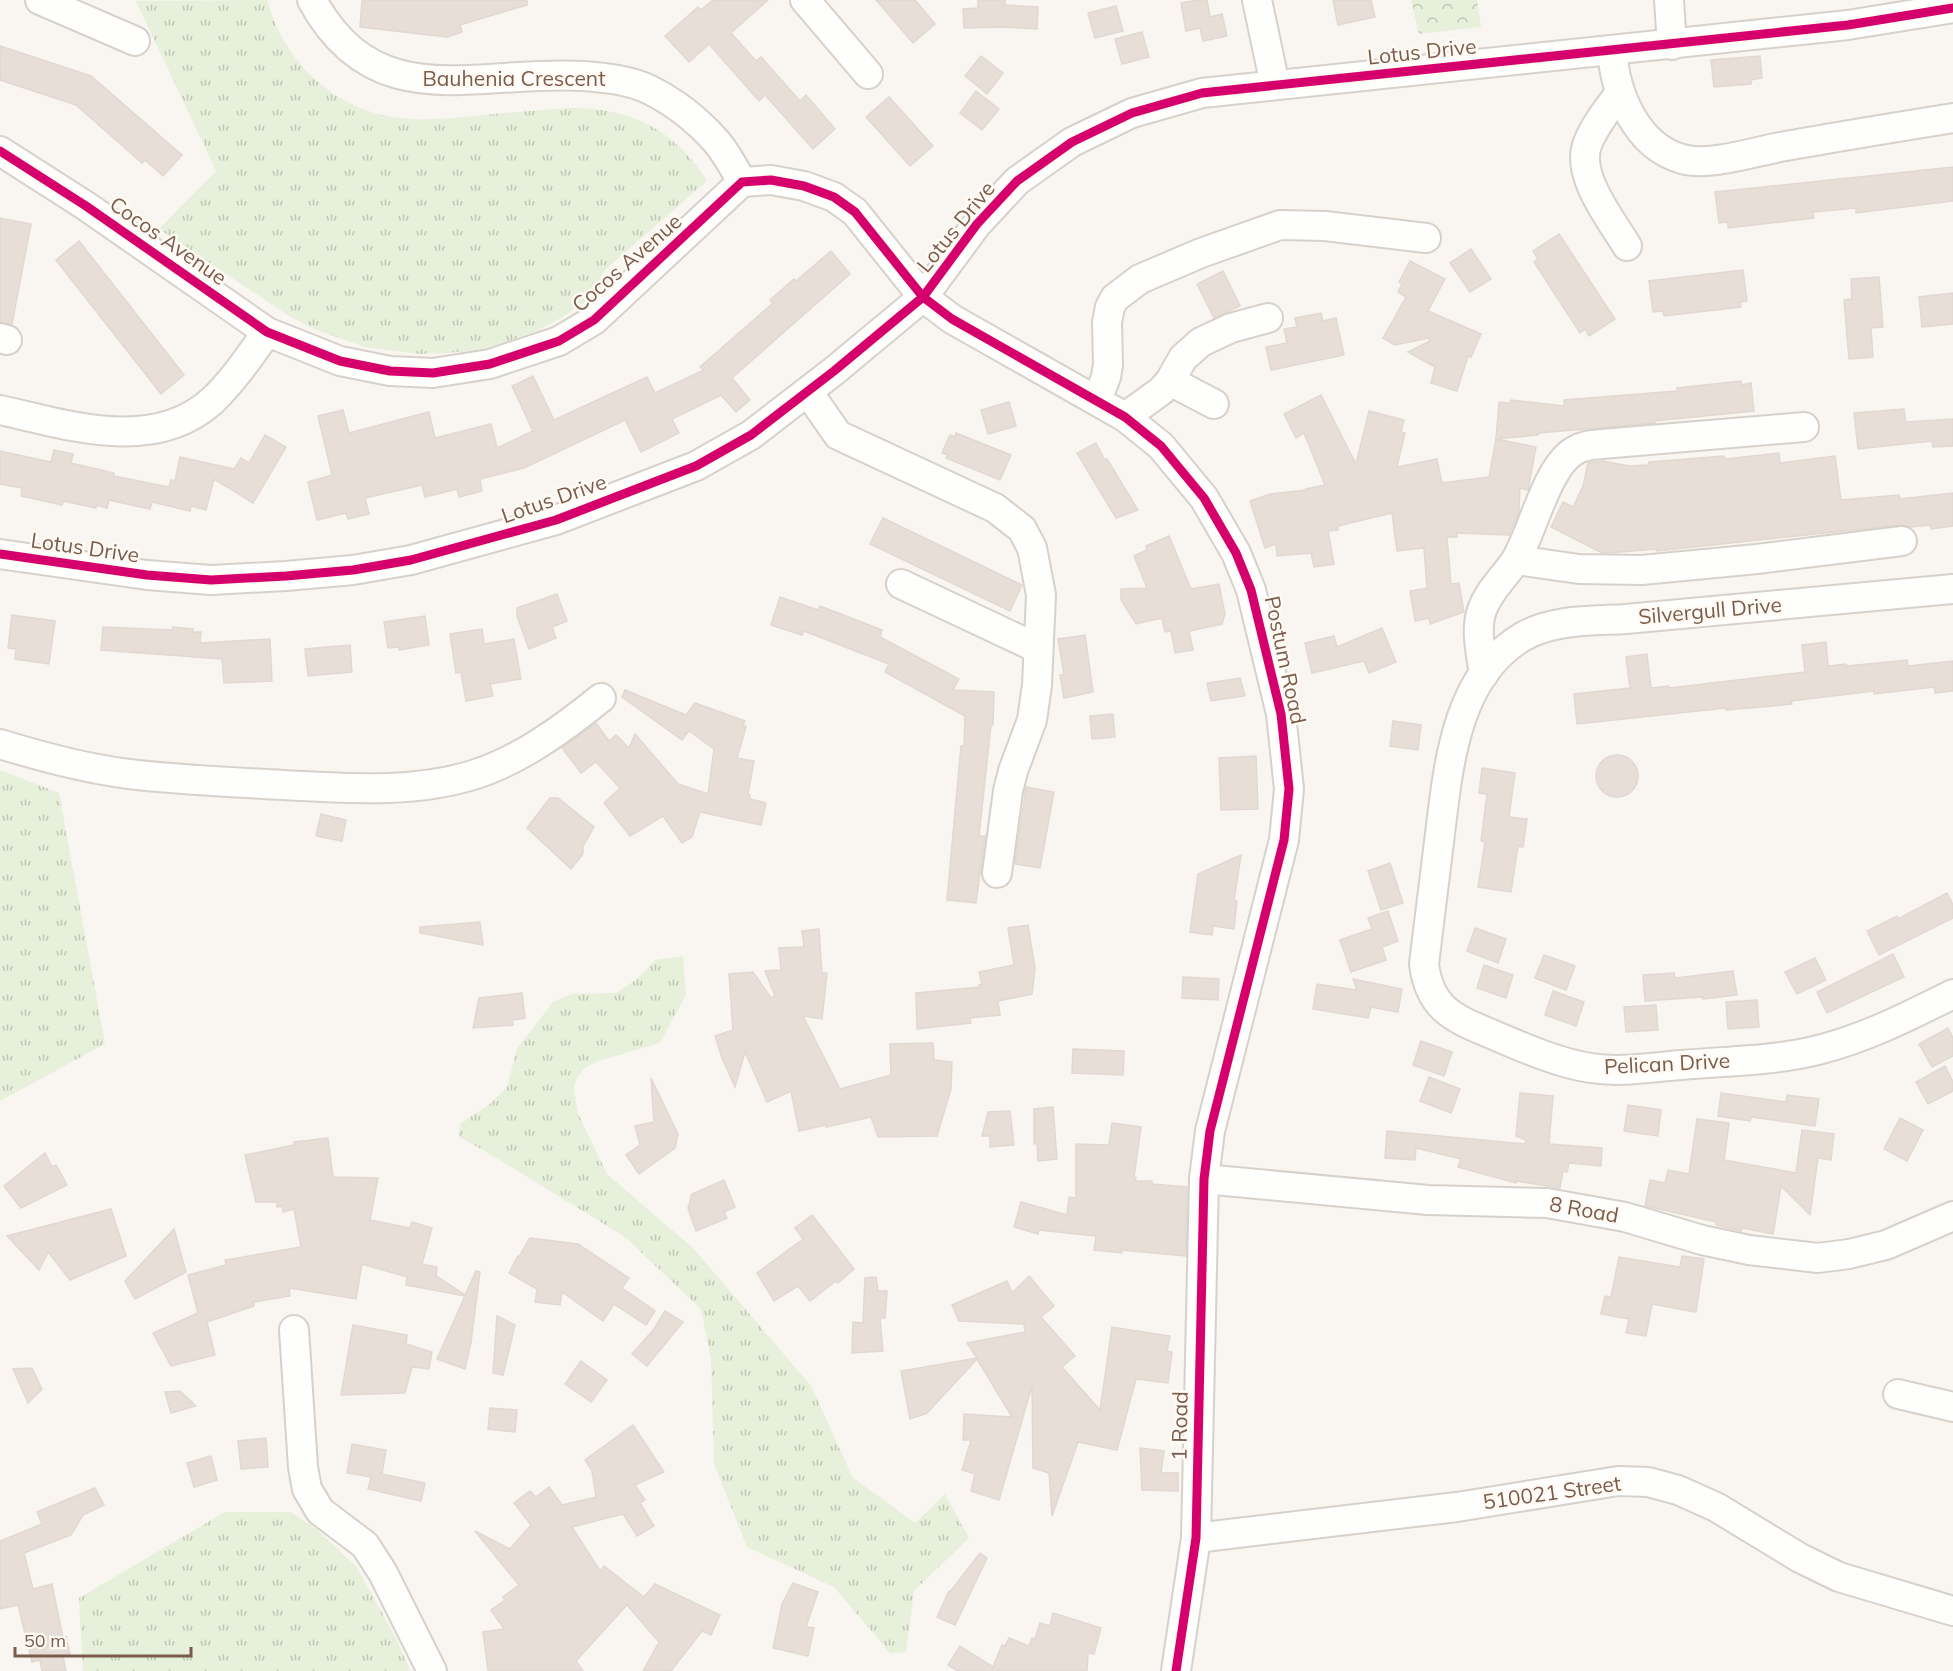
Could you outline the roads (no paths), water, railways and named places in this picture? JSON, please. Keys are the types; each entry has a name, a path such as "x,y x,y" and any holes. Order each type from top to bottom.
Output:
{"street":[{"path":"40,0 135,41"},
{"name":"Bauhenia Crescent","path":"312,0 326,24 342,42 365,60 387,72 417,79 454,81 557,75 614,78 650,90 682,110 716,140 742,182"},
{"path":"805,0 868,74"},
{"path":"1257,0 1275,85"},
{"path":"1669,0 1672,45"},
{"name":"Lotus Drive","path":"0,554 147,575 211,580 285,576 342,571 411,560 556,520 696,466 751,435 808,392 923,297 977,225 1017,181 1072,142 1132,113 1192,96 1275,85 1848,25 1953,8"},
{"path":"1612,50 1619,94 1633,119 1658,148 1684,160 1710,160 1953,118"},
{"path":"1619,94 1599,123 1587,146 1585,163 1593,189 1627,246"},
{"name":"Cocos Avenue","path":"0,151 86,206 267,332 340,361 390,371 433,373 490,364 559,341 594,320 742,182"},
{"path":"742,182 771,180 804,186 834,197 855,212 923,297"},
{"path":"1097,400 1108,365 1107,322 1110,307 1115,298 1140,279 1233,241 1280,225 1325,226 1426,238"},
{"name":"Postum Road","path":"923,297 962,324 1125,417 1161,446 1197,489 1236,553 1251,590 1281,714 1289,789 1284,840 1210,1131 1204,1179"},
{"path":"1125,417 1161,391 1170,381 1183,358 1201,342 1231,328 1268,318"},
{"path":"0,410 87,430 128,432 168,427 191,416 212,401 239,371 267,332"},
{"path":"1170,381 1214,404"},
{"path":"808,392 834,431 845,440 994,508 1022,529 1032,548 1041,595 1037,685 1032,720 1008,791 997,873"},
{"path":"1484,674 1479,638 1481,612 1492,589 1516,560 1554,475 1573,450 1602,444 1804,427"},
{"path":"1516,560 1579,568 1642,570 1757,559 1902,541"},
{"path":"901,584 1038,648"},
{"name":"Silvergull Drive","path":"1484,674 1498,654 1524,636 1541,628 1579,622 1953,589"},
{"name":"Pelican Drive","path":"1484,674 1465,708 1455,736 1447,781 1424,964 1426,978 1434,998 1445,1010 1487,1032 1558,1059 1591,1068 1630,1070 1816,1051 1884,1028 1953,994"},
{"path":"0,744 35,755 126,774 256,784 394,789 425,786 473,775 501,764 571,722 601,698"},
{"name":"8 Road","path":"1204,1179 1428,1200 1547,1203 1624,1216 1725,1245 1789,1256 1818,1258 1849,1254 1886,1245 1953,1216"},
{"name":"1 Road","path":"1176,1671 1196,1538 1204,1179"},
{"path":"294,1330 303,1467 307,1489 320,1511 365,1545 383,1573 432,1671"},
{"path":"1898,1394 1953,1407"},
{"name":"510021 Street","path":"1196,1538 1457,1507 1618,1480 1648,1482 1678,1490 1716,1507 1800,1558 1839,1577 1953,1611"}]}
